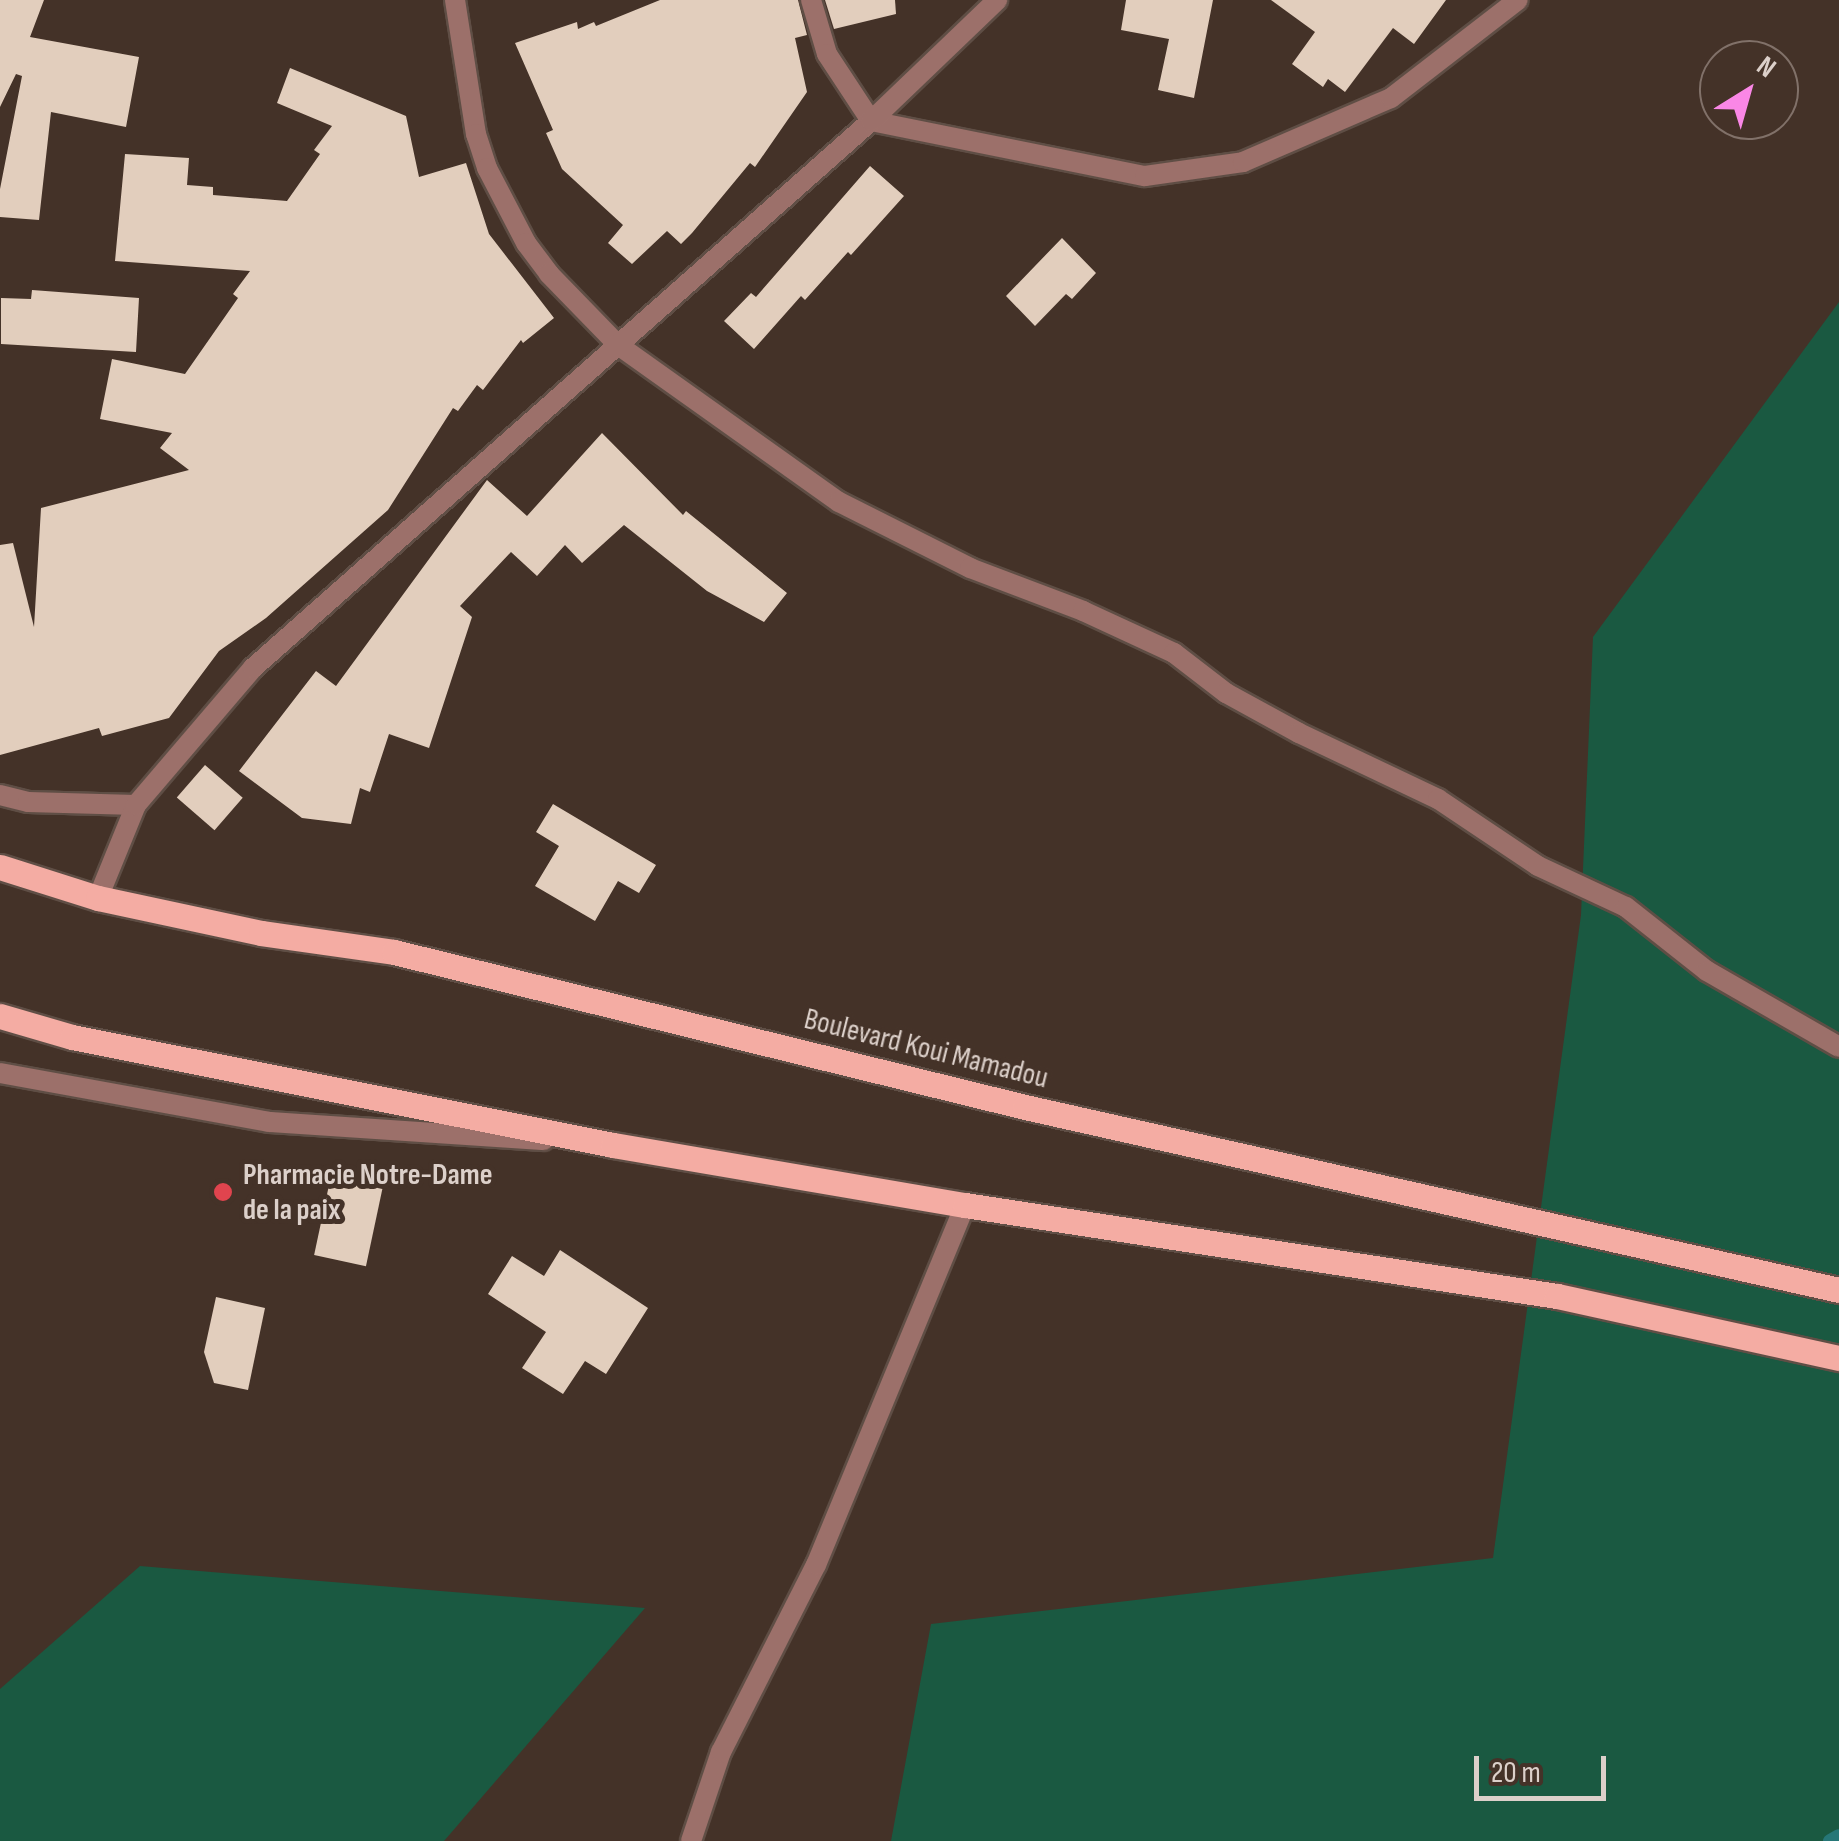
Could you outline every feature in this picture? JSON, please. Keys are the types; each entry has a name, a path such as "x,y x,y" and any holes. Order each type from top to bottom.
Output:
{"main road":[{"name":"Boulevard Koui Mamadou","path":"0,867 98,898 261,932 394,952 1025,1107 1839,1290"},
{"path":"0,1016 72,1038 613,1145 965,1205 1557,1296 1839,1358"}],"street":[{"path":"455,0 470,102 487,168 526,243 548,274 618,345 839,502 970,568 1083,611 1174,653 1226,692 1300,733 1438,799 1538,866 1626,907 1707,971 1839,1047"},
{"path":"811,0 827,54 870,122 1144,176 1243,162 1391,98 1518,0"},
{"path":"98,898 136,805 253,668 870,122 998,0"},
{"path":"0,795 28,802 136,805"},
{"path":"0,1072 269,1122 613,1145"},
{"path":"692,1841 720,1752 816,1565 965,1205"}],"green space":[{"path":"1839,302 1839,1841 891,1841 931,1624 1493,1558 1581,915 1593,637"},
{"path":"140,1566 645,1608 444,1841 0,1841 0,1689"}],"building":[{"path":"0,0 44,0 30,37 139,57 126,127 51,112 39,220 0,217 0,189 22,76 16,74 0,107"},
{"path":"660,0 798,0 807,35 795,38 807,92 755,167 750,163 681,244 667,231 632,264 608,243 623,225 562,169 546,133 553,130 515,43 577,22 578,29 594,22 596,26"},
{"path":"825,0 895,0 896,14 834,29"},
{"path":"1126,0 1213,0 1194,98 1158,90 1169,39 1121,30"},
{"path":"1271,0 1446,0 1414,44 1393,28 1345,92 1328,79 1323,87 1292,64 1315,32"},
{"path":"290,68 406,116 419,177 466,163 489,234 554,318 523,343 521,340 483,390 477,385 458,411 453,408 388,510 266,618 219,651 169,718 102,736 99,728 0,755 0,545 13,543 34,627 41,508 189,470 160,448 172,433 100,419 112,359 185,374 238,298 233,294 250,271 115,261 125,154 189,158 187,185 213,187 213,195 287,201 320,154 314,150 332,126 277,103"},
{"path":"870,166 904,196 805,300 801,296 754,349 724,321 751,293 756,297"},
{"path":"1062,238 1096,273 1072,299 1066,294 1035,326 1006,296"},
{"path":"32,290 139,298 136,352 1,344 1,298 31,299"},
{"path":"602,433 683,515 686,511 787,593 764,622 707,591 624,525 582,563 565,545 537,576 511,552 460,606 472,617 429,748 389,734 370,792 360,788 351,824 302,818 239,771 316,671 336,686 487,480 527,516"},
{"path":"205,765 243,798 215,830 177,797"},
{"path":"553,804 656,865 639,893 618,881 595,921 535,886 559,846 536,832"},
{"path":"332,1171 384,1182 366,1266 314,1255"},
{"path":"560,1250 648,1308 606,1374 585,1361 563,1394 522,1368 546,1332 488,1294 512,1256 544,1276"},
{"path":"216,1297 265,1308 248,1390 214,1383 204,1352"}],"waterway":[{"path":"1830,1841 1839,1836"}],"place":[{"name":"Pharmacie Notre-Dame de la paix","path":"223,1192"}]}
